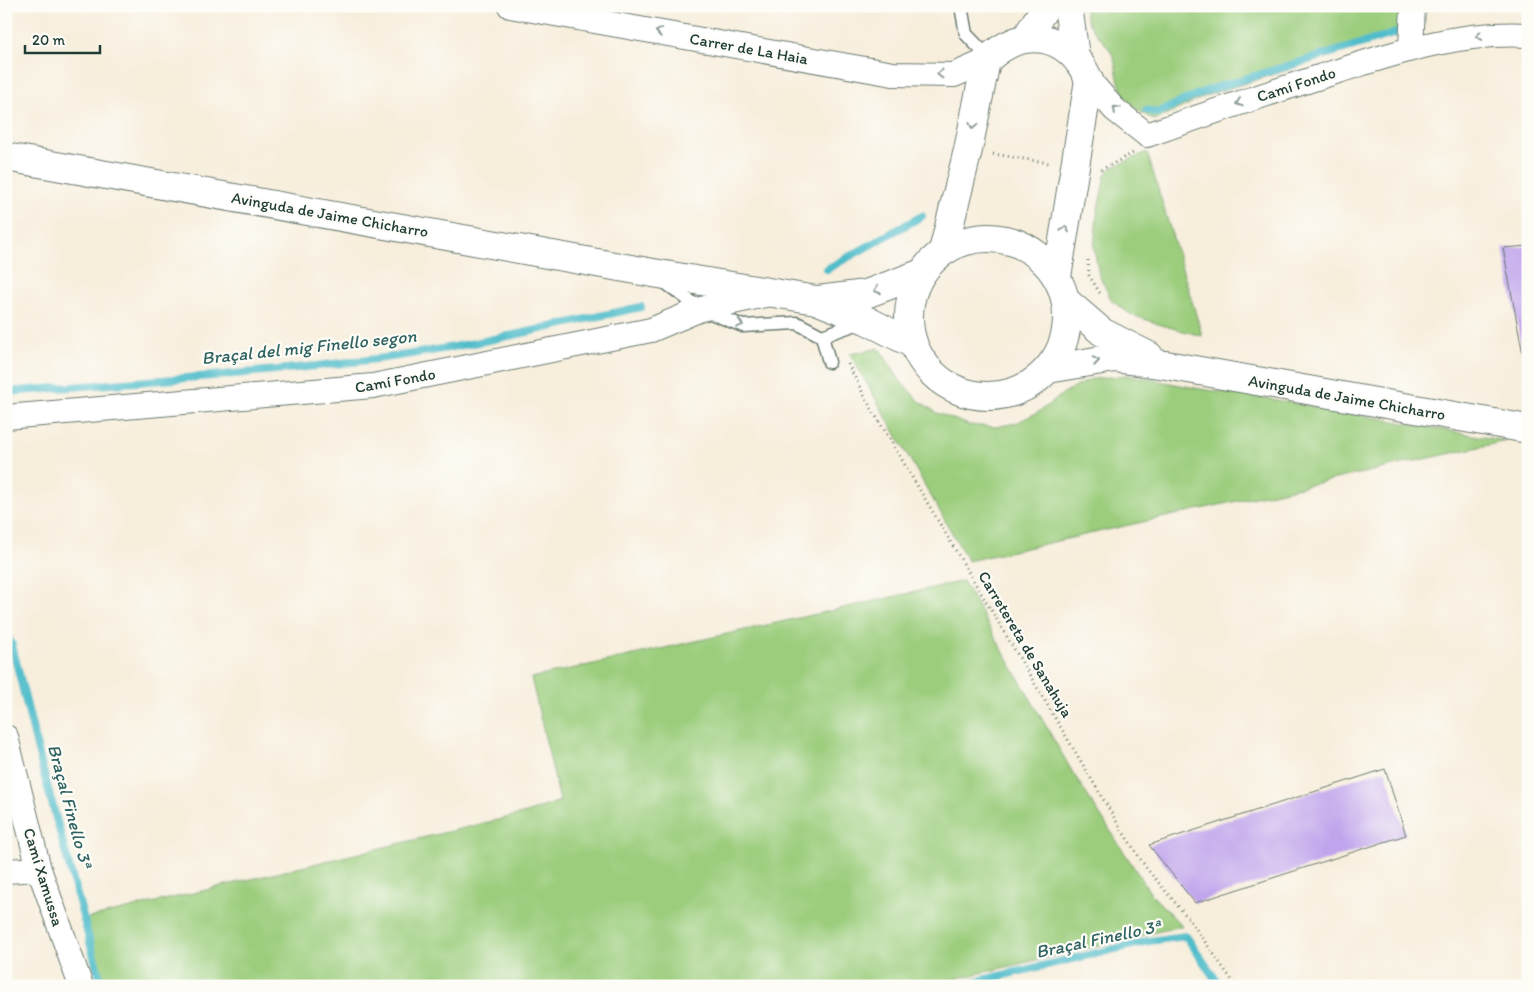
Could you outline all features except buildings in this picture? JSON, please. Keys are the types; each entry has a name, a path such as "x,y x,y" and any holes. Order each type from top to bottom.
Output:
{"street":[{"name":"Carrer de La Haia","path":"510,6 893,74 954,75 988,60"},
{"path":"1026,38 1046,6"},
{"path":"1068,6 1075,56"},
{"path":"1411,48 1413,6"},
{"name":"Camí Fondo","path":"1089,80 1114,109 1147,135 1275,91 1411,48 1483,35 1528,35"},
{"path":"943,251 988,60 1004,46 1026,38 1043,39 1060,45 1075,56 1089,80 1076,168 1062,289 1068,319 1065,337 1058,354 1048,369 1034,382 1018,390 1001,395 982,396 964,393 948,385 933,374 913,344 909,326 909,307 914,289 931,261 943,251 960,242 978,238 997,238 1015,242 1032,250 1046,262 1062,289 1102,332 1166,364"},
{"name":"Avinguda de Jaime Chicharro","path":"6,157 653,273 816,300"},
{"path":"816,300 866,294 922,273"},
{"name":"Camí Fondo","path":"6,417 373,386 651,330 702,309 775,293"},
{"path":"816,300 866,320 913,344"},
{"path":"1048,369 1114,358 1166,364"},
{"name":"Avinguda de Jaime Chicharro","path":"1166,364 1528,429"},
{"name":"Camí Xamussa","path":"6,737 39,869 81,986"},
{"path":"6,871 39,869"}],"lane":[{"path":"961,6 966,34 988,60"},
{"path":"653,273 702,309 743,326 797,323 827,334 866,320"},
{"path":"827,334 829,362"}],"path":[{"path":"968,150 1076,168"},
{"path":"1088,256 1089,275 1102,297"},
{"name":"Carretereta de Sanahuja","path":"827,334 1121,829 1147,869 1189,919 1236,986"}],"green space":[{"path":"1085,6 1404,6 1402,34 1208,95 1155,120 1129,102 1121,89 1113,56 1091,27"},
{"path":"1147,152 1202,336 1130,314 1112,301 1099,275 1094,248 1097,214 1105,175 1111,168"},
{"path":"879,348 901,382 918,400 937,413 969,425 995,427 1016,423 1040,411 1067,391 1091,379 1128,375 1506,441 968,561 850,354"},
{"path":"963,581 1073,773 1151,894 1182,926 925,986 101,986 83,921 89,918 526,813 560,801 531,678"}],"waterway":[{"name":"Braçal del mig Finello segon","path":"1146,110 1157,113 1208,90 1403,31"},
{"name":"Braçal del mig Finello segon","path":"827,269 922,216"},
{"name":"Braçal del mig Finello segon","path":"6,392 243,373 384,358 481,342 641,307"},
{"name":"Braçal Finello 3ª","path":"6,634 12,645 41,763 102,986"},
{"name":"Braçal Finello 3ª","path":"957,986 1149,941 1186,936 1220,986"}]}
